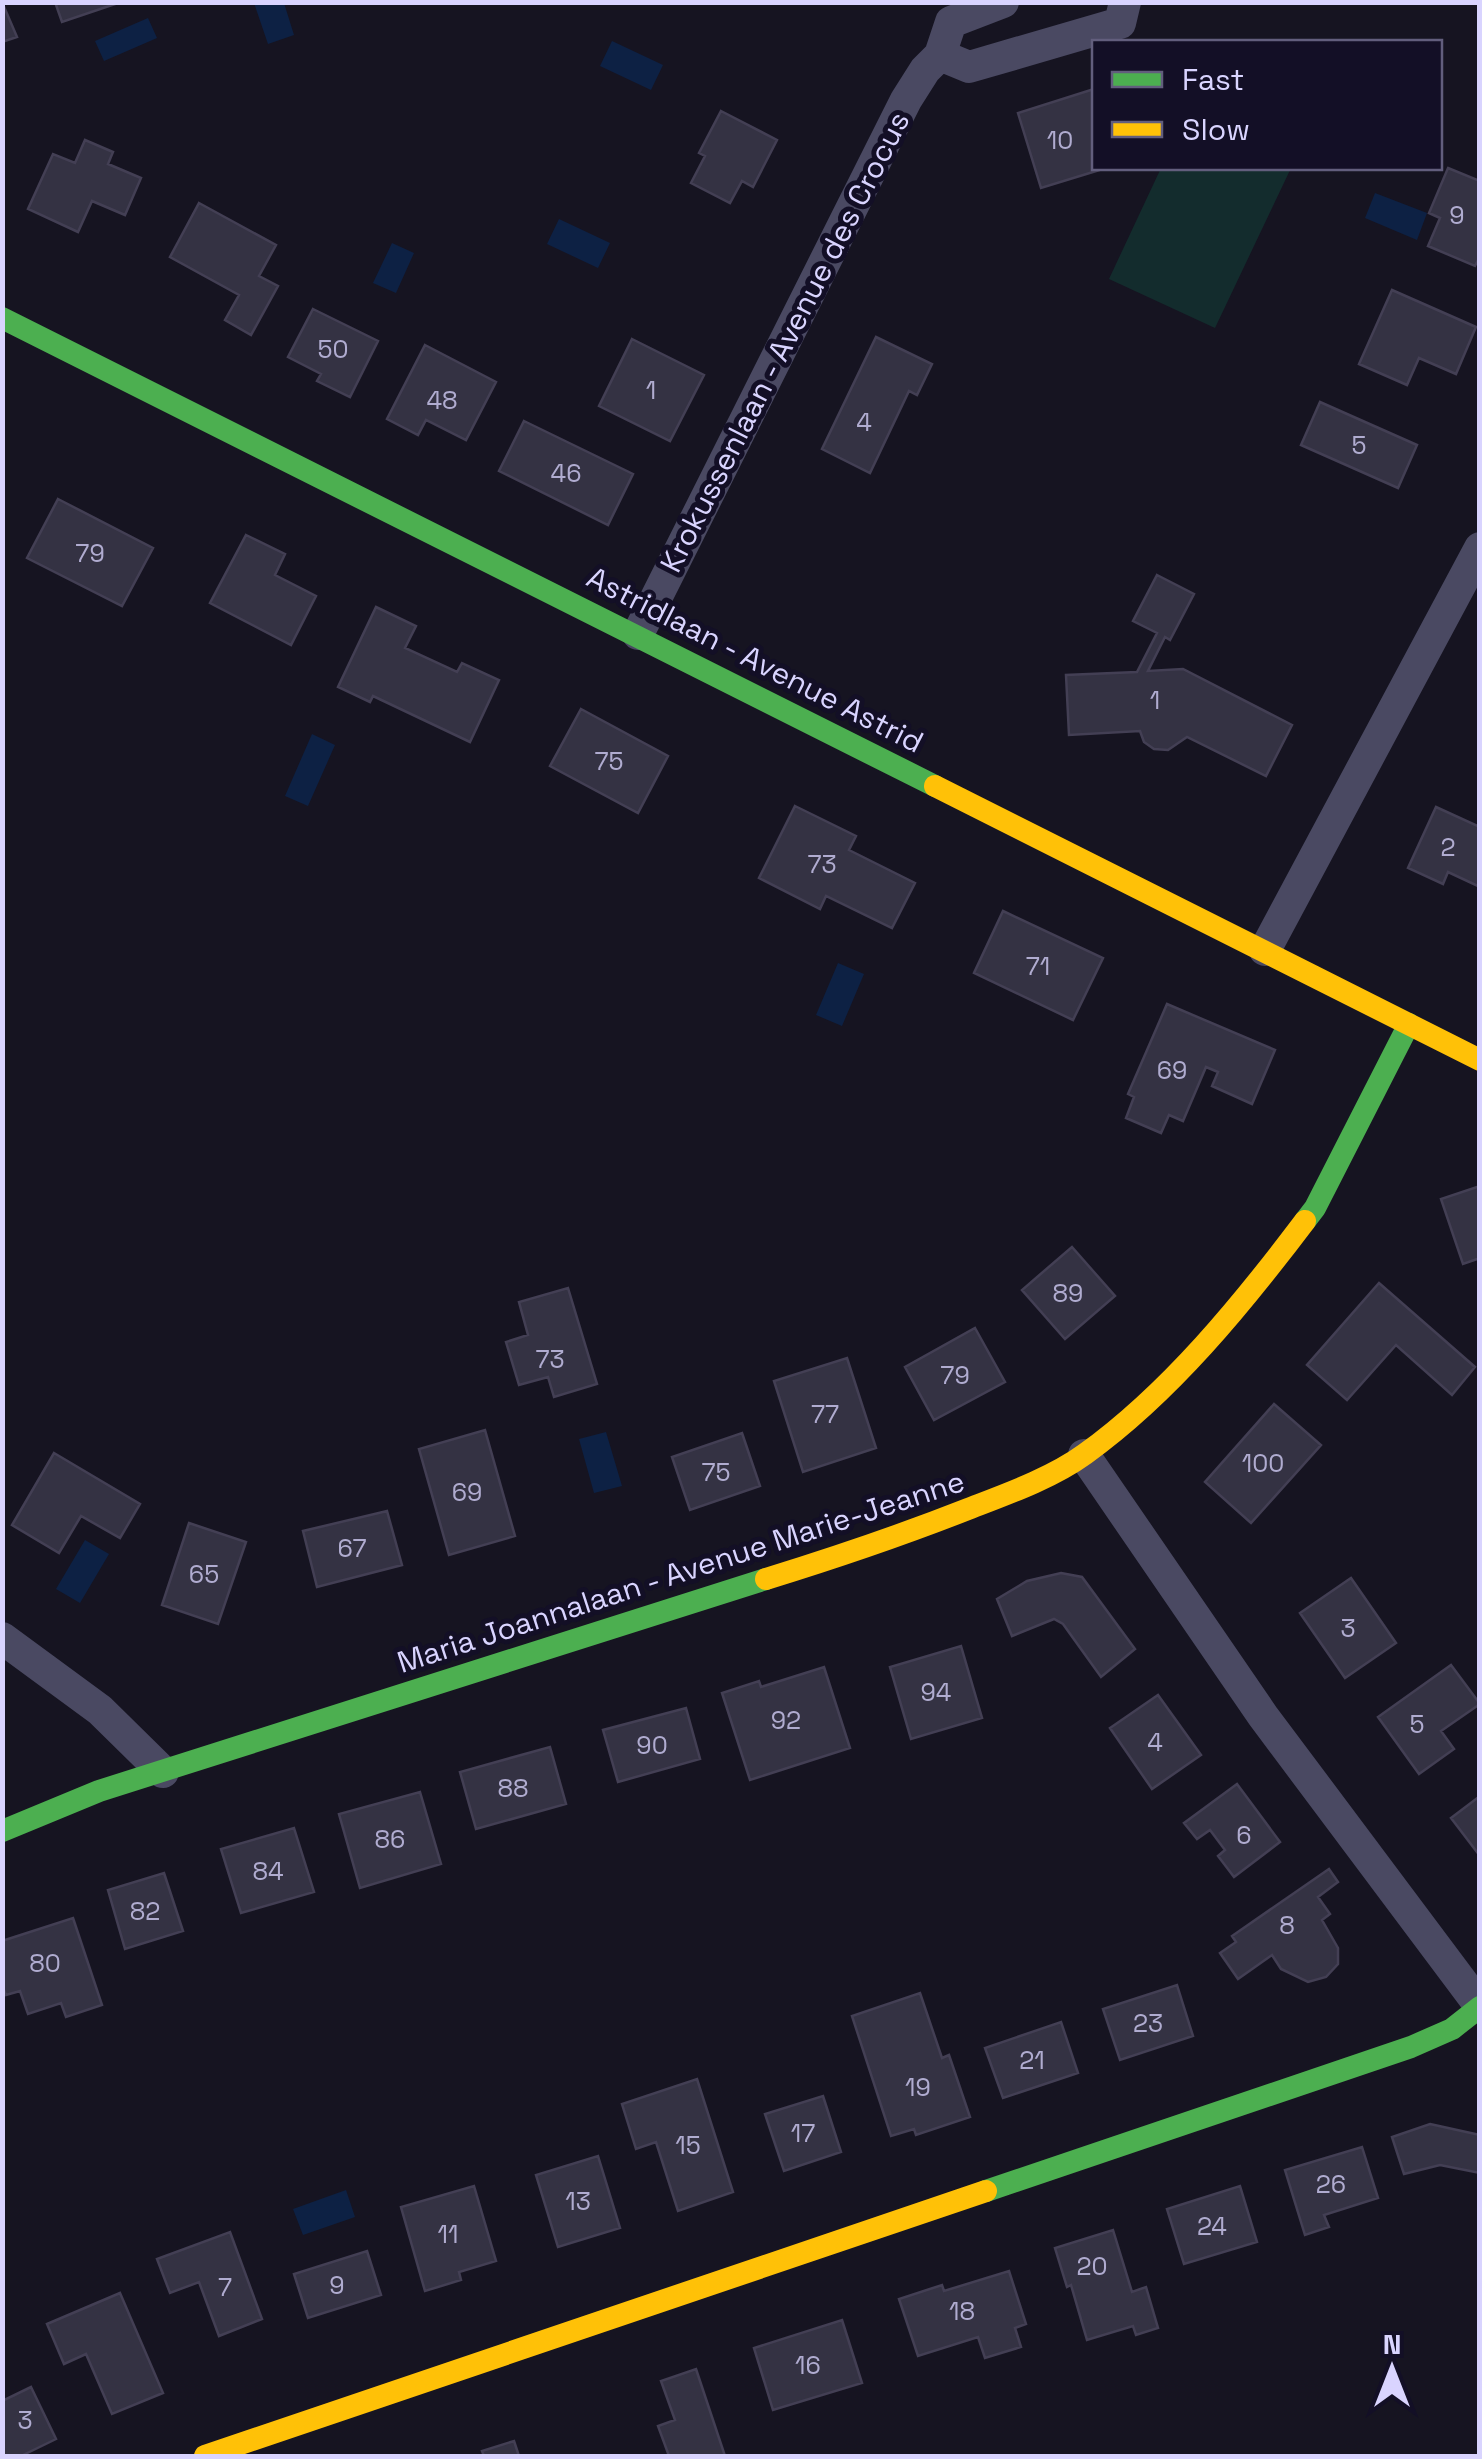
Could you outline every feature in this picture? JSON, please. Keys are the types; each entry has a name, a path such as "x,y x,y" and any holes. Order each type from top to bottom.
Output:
{"street":[{"name":"Krokussenlaan - Avenue des Crocus","path":"638,634 906,100 940,55 951,22 1003,2"},
{"path":"940,55 968,67 1120,23 1125,2"},
{"name":"Astridlaan - Avenue Astrid","path":"2,318 1480,1060"},
{"path":"1265,950 1480,548"},
{"name":"Maria Joannalaan - Avenue Marie-Jeanne","path":"2,1830 99,1791 881,1543 1008,1494 1084,1456 1236,1312 1314,1208 1409,1024"},
{"path":"206,2456 1412,2047 1452,2029 1480,2007 1262,1716 1084,1456"},
{"path":"2,1638 100,1710 163,1772"}],"green space":[{"path":"1160,170 1290,170 1215,328 1109,279"}],"water":[{"path":"254,3 284,3 294,35 268,44"},
{"path":"148,18 157,38 104,61 95,41"},
{"path":"612,41 663,65 651,90 600,66"},
{"path":"1375,193 1427,213 1417,240 1365,218"},
{"path":"559,219 610,243 598,268 547,244"},
{"path":"392,243 414,253 396,293 373,283"},
{"path":"312,734 335,745 308,806 285,796"},
{"path":"838,963 864,974 842,1026 816,1015"},
{"path":"606,1432 622,1486 594,1493 579,1439"},
{"path":"85,1540 109,1554 80,1603 56,1589"},
{"path":"346,2190 355,2217 303,2235 293,2209"}],"building":[{"path":"2,2 17,37 2,42"},
{"path":"55,2 121,2 62,22"},
{"path":"1092,90 1092,170 1100,170 1041,188 1018,113"},
{"path":"721,111 777,140 753,187 742,181 730,203 691,183 705,156 699,153"},
{"path":"85,140 113,152 108,164 141,178 125,215 92,201 78,232 28,209 53,154 75,163"},
{"path":"1448,168 1480,181 1480,256 1475,266 1428,246 1440,218 1429,213"},
{"path":"199,203 276,245 259,276 278,286 251,335 225,320 239,295 170,257"},
{"path":"1392,290 1476,327 1456,374 1419,358 1407,385 1359,364"},
{"path":"313,309 378,341 350,397 317,381 321,374 288,357"},
{"path":"876,337 932,364 917,395 909,391 870,473 822,449"},
{"path":"632,339 704,375 670,441 599,406"},
{"path":"425,345 496,382 466,440 426,420 418,435 387,419"},
{"path":"1320,402 1417,445 1398,488 1301,445"},
{"path":"524,421 633,474 608,525 499,471"},
{"path":"58,499 153,548 122,606 27,558"},
{"path":"246,535 285,554 275,575 316,596 291,645 210,603"},
{"path":"1157,575 1194,594 1148,671 1183,669 1292,725 1266,776 1187,737 1168,750 1154,749 1144,742 1140,731 1069,735 1066,675 1137,672 1157,633 1133,621"},
{"path":"376,607 416,626 405,648 457,672 462,663 499,680 470,742 373,696 370,702 338,687"},
{"path":"581,709 668,756 638,813 550,766"},
{"path":"795,806 856,836 849,850 915,883 892,928 826,896 820,909 759,878"},
{"path":"1436,807 1480,827 1480,887 1448,872 1443,884 1408,868"},
{"path":"1003,911 1103,958 1073,1020 974,973"},
{"path":"1167,1004 1275,1050 1252,1104 1212,1086 1218,1072 1206,1067 1183,1121 1169,1115 1161,1133 1126,1118 1134,1097 1128,1094"},
{"path":"1480,1186 1480,1258 1463,1264 1441,1199"},
{"path":"1072,1247 1115,1296 1065,1339 1022,1290"},
{"path":"1379,1283 1475,1367 1452,1395 1396,1345 1347,1400 1307,1365"},
{"path":"568,1288 597,1384 554,1397 548,1377 519,1385 506,1342 528,1335 519,1302"},
{"path":"975,1328 1005,1382 934,1420 905,1367"},
{"path":"847,1358 876,1448 803,1472 774,1381"},
{"path":"1274,1404 1321,1445 1251,1523 1205,1482"},
{"path":"485,1430 515,1536 449,1555 419,1449"},
{"path":"742,1433 760,1486 690,1510 672,1457"},
{"path":"54,1453 140,1504 120,1538 81,1516 59,1553 12,1525"},
{"path":"387,1511 402,1565 317,1587 303,1531"},
{"path":"189,1523 246,1542 218,1624 162,1605"},
{"path":"1061,1573 1082,1577 1135,1649 1101,1677 1063,1624 1054,1619 1012,1636 997,1599 1027,1581"},
{"path":"1351,1578 1396,1643 1345,1678 1300,1613"},
{"path":"961,1646 982,1718 911,1739 890,1667"},
{"path":"1451,1665 1480,1704 1441,1731 1454,1749 1419,1774 1378,1717"},
{"path":"824,1667 850,1748 750,1780 722,1693 759,1681 761,1687"},
{"path":"1158,1695 1201,1755 1152,1789 1110,1728"},
{"path":"686,1708 700,1759 618,1782 603,1730"},
{"path":"550,1747 566,1804 476,1829 460,1772"},
{"path":"1237,1784 1280,1842 1234,1877 1218,1856 1225,1850 1210,1830 1197,1839 1184,1823"},
{"path":"420,1792 441,1864 360,1888 339,1814"},
{"path":"1480,1796 1480,1856 1451,1818"},
{"path":"294,1828 314,1892 241,1913 221,1849"},
{"path":"1329,1869 1338,1882 1318,1897 1330,1914 1322,1920 1338,1948 1338,1964 1326,1977 1308,1982 1281,1969 1272,1955 1238,1979 1220,1953 1236,1942 1232,1936"},
{"path":"164,1873 183,1931 125,1949 108,1890"},
{"path":"73,1918 102,2005 66,2017 61,2003 28,2014 20,1991 6,1995 2,1985 2,1941"},
{"path":"1177,1985 1193,2036 1120,2060 1103,2009"},
{"path":"920,1993 942,2058 949,2055 970,2117 916,2135 914,2129 891,2136 852,2016"},
{"path":"1061,2022 1078,2073 1003,2098 985,2048"},
{"path":"697,2079 733,2192 678,2211 656,2142 636,2149 622,2104"},
{"path":"823,2096 841,2152 784,2171 765,2114"},
{"path":"1430,2124 1480,2135 1480,2173 1440,2165 1404,2174 1392,2137"},
{"path":"1362,2147 1378,2198 1324,2215 1329,2227 1305,2235 1285,2170"},
{"path":"598,2156 620,2228 558,2247 536,2175"},
{"path":"474,2186 496,2261 459,2272 461,2280 425,2291 401,2207"},
{"path":"1240,2186 1257,2242 1184,2264 1167,2209"},
{"path":"1113,2230 1132,2292 1146,2287 1158,2328 1136,2335 1133,2326 1087,2340 1055,2248"},
{"path":"230,2232 262,2319 219,2336 199,2282 170,2293 157,2259"},
{"path":"367,2251 381,2295 308,2318 294,2274"},
{"path":"1009,2271 1026,2324 1015,2328 1021,2347 985,2358 978,2337 918,2356 899,2299 942,2285 944,2291"},
{"path":"120,2293 163,2393 112,2414 86,2354 64,2364 47,2324"},
{"path":"842,2320 862,2383 773,2410 754,2348"},
{"path":"696,2369 725,2456 669,2456 658,2426 675,2420 661,2381"},
{"path":"31,2387 56,2439 21,2456 2,2456 2,2401"},
{"path":"514,2441 519,2456 484,2456 482,2451"}],"traffic: fast":[{"path":"2,318 935,786"},
{"path":"1305,1221 1409,1024"},
{"path":"2,1831 99,1791 766,1579"},
{"path":"986,2191 1411,2047 1452,2029 1480,2007"}],"traffic: slow":[{"path":"935,786 1480,1060"},
{"path":"766,1579 943,1519 1029,1485 1072,1463 1116,1430 1176,1375 1231,1315 1305,1221"},
{"path":"205,2456 986,2191"}]}
